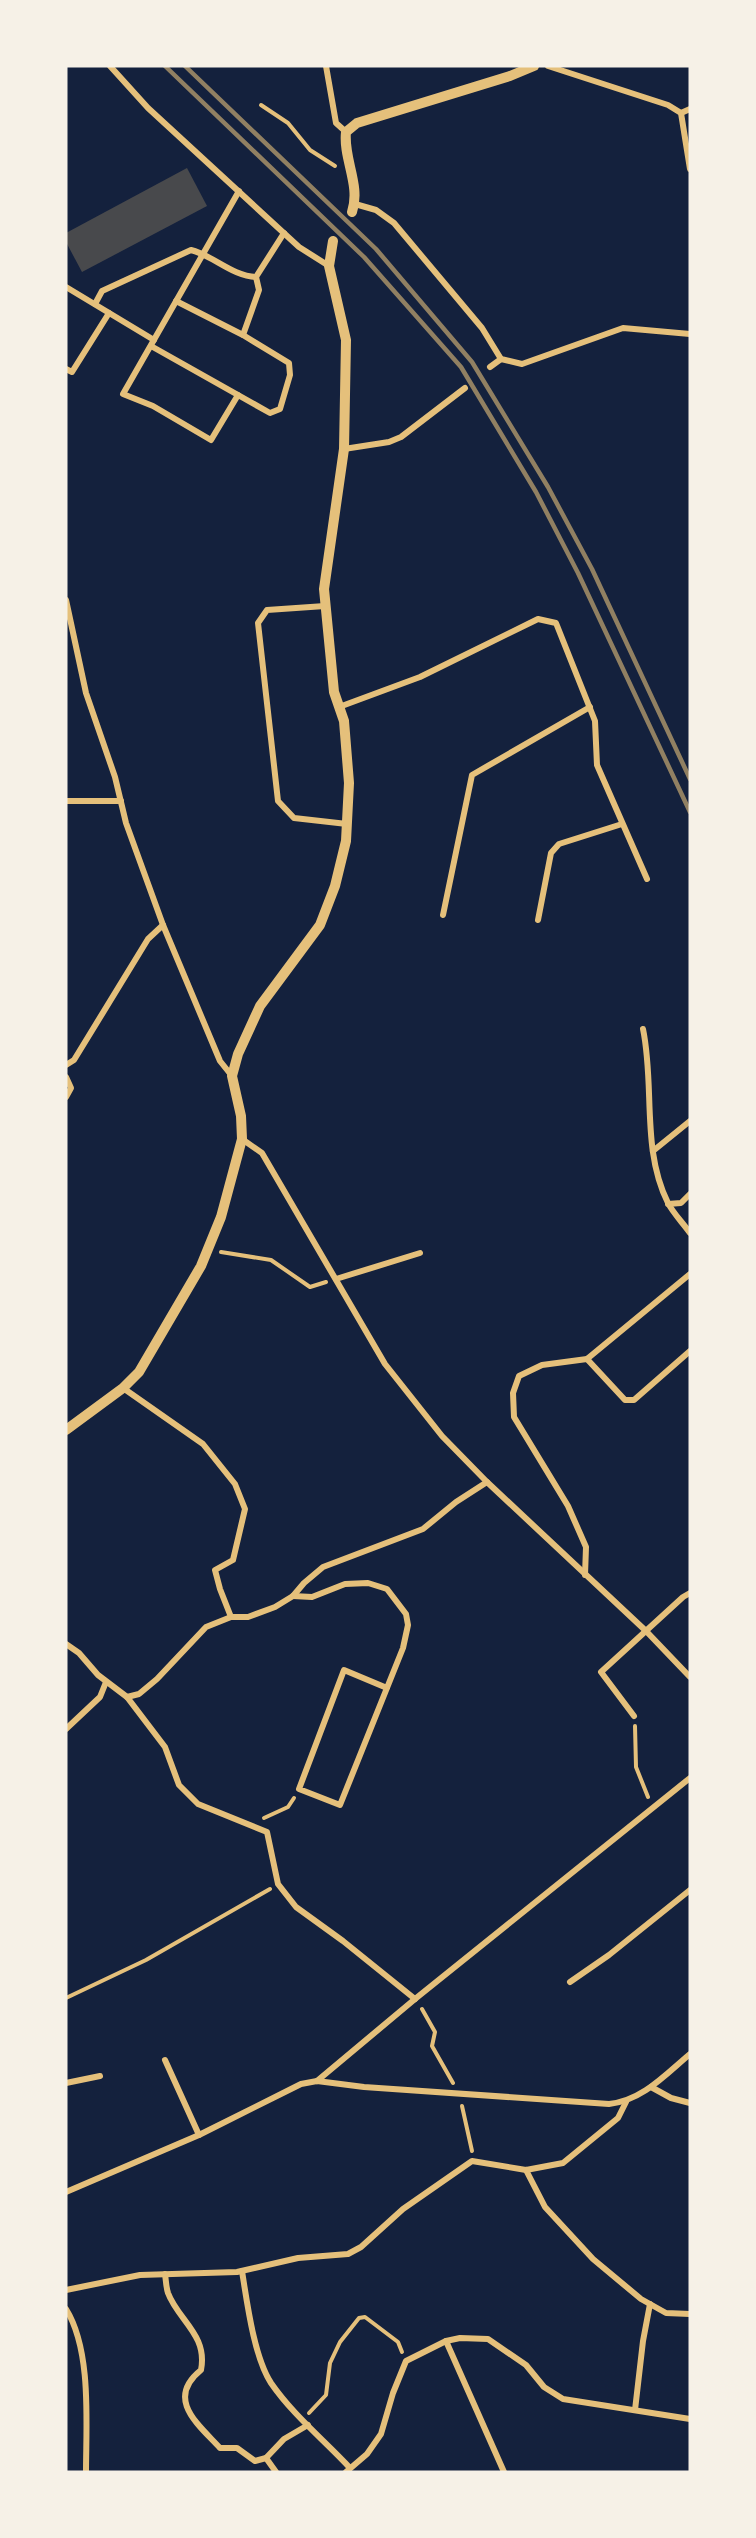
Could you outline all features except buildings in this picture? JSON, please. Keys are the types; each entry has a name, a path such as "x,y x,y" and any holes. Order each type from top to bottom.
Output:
{"main road":[{"path":"354,208 355,188 344,144 346,132 357,123 510,76 534,66"},
{"path":"66,1430 123,1388 140,1372 201,1266 221,1217 242,1139 241,1116 232,1076 238,1054 260,1006 320,925 335,886 346,841 349,783 344,721 334,692 324,588 344,449 346,340 329,266 333,241"}],"street":[{"path":"110,66 148,108 299,247 329,266"},
{"path":"326,66 336,123 346,132"},
{"path":"548,66 668,105 681,114 690,169"},
{"path":"681,114 690,109"},
{"path":"238,191 123,394 153,406 211,440 238,395"},
{"path":"354,208 376,210 394,223 482,328 501,359 522,364 623,328 690,334"},
{"path":"243,335 259,290 256,277 284,233"},
{"path":"95,304 102,291 191,250 203,253 244,276 256,277"},
{"path":"66,287 238,395 270,413 280,409 290,375 289,363 243,335 176,301"},
{"path":"66,369 72,372 109,313"},
{"path":"490,367 501,359"},
{"path":"344,449 388,442 401,437 465,388"},
{"path":"66,600 86,693 115,777 126,823 163,925 220,1061 232,1076"},
{"path":"325,606 267,610 258,623 278,801 294,818 347,824"},
{"path":"339,707 420,677 538,620 556,623 595,721 597,765 647,879"},
{"path":"443,915 472,775 590,707"},
{"path":"66,801 121,801"},
{"path":"538,920 551,853 559,844 622,824"},
{"path":"66,1065 74,1060 148,939 163,925"},
{"path":"643,1029 649,1056 654,1166 668,1204 690,1233"},
{"path":"66,1077 71,1088 66,1096"},
{"path":"653,1151 690,1121"},
{"path":"242,1139 262,1153 385,1365 442,1436 487,1482 646,1631 690,1677"},
{"path":"668,1204 681,1203 690,1194"},
{"path":"336,1279 420,1254"},
{"path":"585,1575 586,1547 568,1506 514,1417 513,1393 519,1376 542,1365 587,1359 690,1274"},
{"path":"587,1359 625,1400 634,1400 690,1351"},
{"path":"123,1388 203,1444 235,1484 245,1509 233,1560 215,1570 231,1617"},
{"path":"127,1697 139,1694 157,1679 206,1627 231,1617 248,1617 274,1607 293,1596 323,1566 423,1529 456,1502 487,1482"},
{"path":"293,1596 312,1597 345,1584 368,1582 387,1589 406,1614 408,1625 403,1648 387,1688 340,1805 299,1789 344,1670 387,1688"},
{"path":"634,1716 601,1672 682,1597 690,1593"},
{"path":"66,1644 106,1682 127,1697 165,1747 179,1785 198,1804 267,1832 278,1884 296,1907 343,1941 415,2000"},
{"path":"66,1729 100,1696 106,1682"},
{"path":"317,2082 690,1778"},
{"path":"570,1982 609,1955 690,1890"},
{"path":"66,2192 199,2135 301,2084 317,2082 609,2104 626,2102 651,2087 690,2054"},
{"path":"165,2060 199,2135"},
{"path":"66,2083 100,2076"},
{"path":"651,2087 671,2098 690,2103"},
{"path":"66,2290 140,2276 242,2271 298,2258 348,2254 361,2247 403,2208 472,2161 526,2170 563,2163 618,2118 626,2102"},
{"path":"526,2170 545,2207 593,2259 650,2304 666,2313 690,2314"},
{"path":"242,2271 247,2306 261,2361 270,2382 348,2470 368,2454 381,2434 393,2393 406,2361 446,2341 460,2338 488,2339 526,2365 544,2387 564,2399 690,2419"},
{"path":"165,2274 168,2293 197,2337 203,2361 201,2370 191,2378 185,2394 186,2409 220,2448 237,2448 255,2461 266,2458 284,2439 305,2423"},
{"path":"635,2410 650,2304"},
{"path":"66,2309 73,2320 87,2383 86,2472"},
{"path":"446,2341 504,2472"},
{"path":"266,2458 276,2472"}],"path":[{"path":"261,105 288,123 310,150 333,165 350,169"},
{"path":"208,1249 271,1260 310,1287 336,1279"},
{"path":"634,1716 636,1767 651,1809"},
{"path":"249,1823 273,1816 288,1807 299,1789"},
{"path":"66,1998 146,1960 278,1884"},
{"path":"415,2000 435,2032 432,2046 459,2094 472,2144 472,2161"},
{"path":"305,2423 326,2395 330,2363 340,2342 358,2318 365,2317 398,2342 406,2361"}],"railway":[{"path":"165,66 364,257 461,367 536,492 578,573 690,812"},
{"path":"185,66 376,249 472,362 548,487 592,569 690,779"}]}
